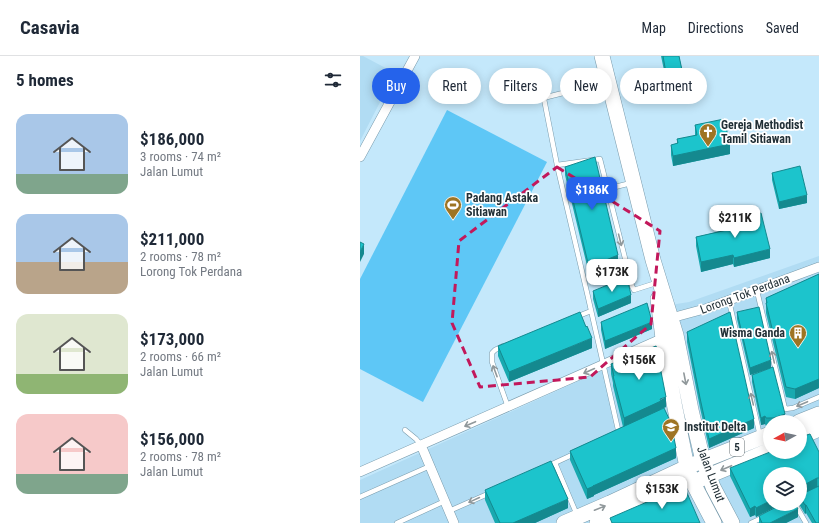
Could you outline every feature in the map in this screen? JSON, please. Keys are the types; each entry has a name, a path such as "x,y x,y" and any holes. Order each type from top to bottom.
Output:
{"main road":[{"name":"Jalan Lumut","path":"602,56 605,68"},
{"name":"Jalan Lumut","path":"612,94 653,260 676,334 703,461 732,523"},
{"name":"Jalan Lumut","path":"653,260 672,410 687,468 693,483 714,523"},
{"path":"807,419 819,414"},
{"path":"807,434 819,429"},
{"name":"5","path":"687,468 763,436"},
{"name":"5","path":"693,483 763,453"},
{"path":"564,523 610,504 687,468"},
{"path":"596,523 693,483"}],"street":[{"path":"360,157 415,56"},
{"name":"Lorong Tok Perdana","path":"671,318 708,308 819,267"},
{"path":"360,472 663,338"},
{"path":"421,445 454,523"}],"lane":[{"path":"560,94 544,99 557,165 619,434"},
{"path":"557,165 600,159 629,280 634,290 656,283"},
{"path":"607,189 633,182"},
{"path":"622,282 629,280"},
{"path":"757,291 785,408 793,408 819,397"},
{"path":"588,298 595,294"},
{"path":"728,301 747,380 763,429"},
{"path":"569,320 591,311"},
{"path":"508,407 491,357 495,350 510,343"},
{"path":"769,372 776,370"},
{"path":"747,380 754,377"},
{"path":"405,430 421,445"},
{"path":"612,437 626,430"},
{"path":"541,469 576,453"},
{"path":"555,463 578,517"},
{"path":"360,497 430,466"},
{"path":"449,511 493,491"},
{"path":"397,523 445,501"},
{"path":"800,511 806,523"},
{"path":"751,523 770,514"}],"highlighted area":[{"path":"557,167 660,231 651,324 590,377 480,387 452,323 459,241"}],"shaded area":[{"path":"360,56 363,56 386,68 372,68 372,104 379,104 360,141"},
{"name":"Padang Astaka Sitiawan","path":"447,110 547,162 423,402 360,369 360,279"},
{"path":"819,256 819,523 360,523 360,480 658,345 651,308 689,302"}],"building":[{"path":"663,56 679,56 682,68 665,68"},
{"path":"724,119 730,144 673,156 671,145 678,143 677,139 697,135 695,125"},
{"path":"595,157 618,255 589,267 565,167"},
{"path":"800,166 807,195 779,202 772,173"},
{"path":"761,213 770,249 734,258 733,255 701,262 696,237 727,230 725,222"},
{"path":"360,242 364,244 360,252"},
{"name":"Wisma Ganda","path":"819,274 819,379 795,389 786,387 766,298"},
{"path":"627,277 631,295 598,309 593,291"},
{"path":"647,303 652,322 605,341 601,322"},
{"path":"759,307 771,360 750,368 737,312"},
{"path":"580,312 592,338 509,372 498,346"},
{"path":"730,312 754,419 709,439 687,332"},
{"path":"656,346 666,397 660,399 661,401 624,418 611,364"},
{"path":"773,367 785,414 763,415 761,418 752,375"},
{"path":"664,408 671,423 676,448 587,489 570,451"},
{"path":"810,434 819,452 819,478 807,483 807,467 763,467 763,504 750,509 730,468 763,455 763,459 807,459 807,435"},
{"path":"551,461 568,499 513,523 500,523 485,490"},
{"path":"684,486 700,523 612,523 610,518"},
{"path":"819,486 819,523 816,523 807,507 807,492"},
{"path":"769,511 794,511 770,523 762,523 759,516"}],"place":[{"name":"Gereja Methodist Tamil Sitiawan","path":"708,147"},
{"name":"Padang Astaka Sitiawan","path":"453,220"},
{"name":"Wisma Ganda","path":"798,348"},
{"name":"Institut Delta","path":"671,442"}]}
